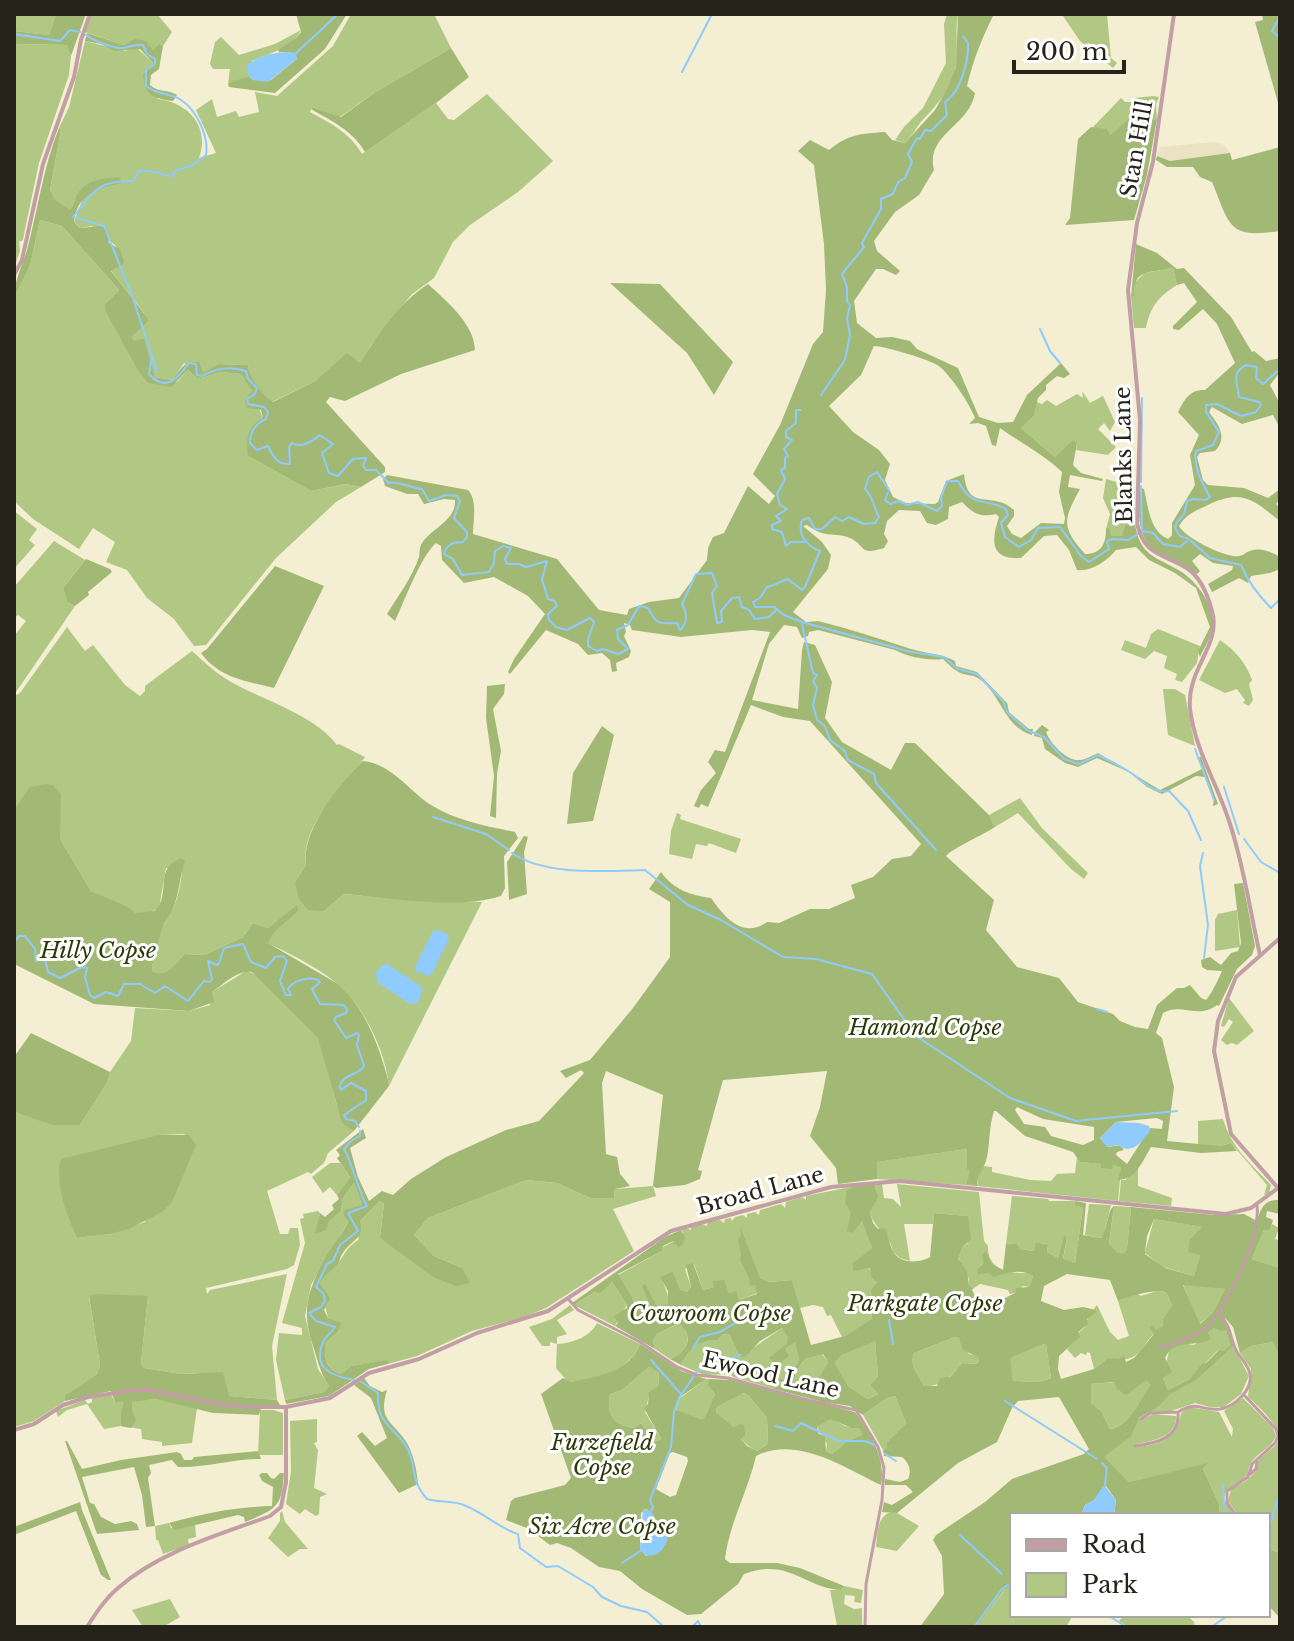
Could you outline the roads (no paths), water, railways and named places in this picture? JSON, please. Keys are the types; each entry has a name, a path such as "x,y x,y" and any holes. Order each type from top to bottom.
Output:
{"street":[{"path":"14,275 22,260 43,164 74,77 90,14"},
{"name":"Stan Hill","path":"1128,290 1137,223 1153,162 1174,14"},
{"name":"Blanks Lane","path":"1128,290 1139,402 1138,529 1155,554 1194,575 1205,592 1213,614 1213,636 1193,678 1190,708 1197,739 1235,839 1260,955"},
{"path":"1279,1189 1231,1134 1214,1051 1218,1021 1236,977 1280,938"},
{"name":"Broad Lane","path":"14,1430 34,1424 63,1405 88,1397 137,1390 218,1404 285,1407 330,1398 359,1378 419,1359 477,1333 539,1315 569,1300 678,1228 819,1190 857,1183 909,1182 1221,1214 1239,1212 1256,1205 1279,1189"},
{"path":"1158,1349 1200,1332 1219,1314 1231,1295 1248,1253 1257,1214 1256,1205"},
{"name":"Ewood Lane","path":"569,1300 578,1310 696,1375 728,1378 856,1410 878,1447 884,1468 882,1500 866,1584 865,1627"},
{"path":"1141,1419 1150,1413 1178,1412 1193,1405 1222,1408 1243,1394 1250,1381 1249,1369 1236,1351 1229,1325 1219,1314"},
{"path":"1234,1513 1227,1503 1227,1491 1250,1474 1250,1466 1275,1443 1278,1433 1243,1394"},
{"path":"87,1627 106,1599 138,1572 180,1551 270,1516 281,1507 286,1482 285,1407"},
{"path":"1135,1446 1170,1435 1178,1425 1178,1412"}],"water":[{"path":"296,53 297,59 268,82 253,80 248,75 247,65 252,62 267,55"},
{"path":"433,931 448,935 449,939 432,974 428,976 416,971 415,967"},
{"path":"386,963 423,988 418,1003 410,1004 377,982 376,972"},
{"path":"1116,1122 1139,1123 1149,1126 1150,1131 1132,1148 1118,1145 1107,1147 1100,1138"},
{"path":"1104,1485 1116,1500 1114,1513 1082,1513 1085,1505 1093,1501"},
{"path":"643,1509 650,1511 668,1538 657,1554 645,1555 640,1549"}],"waterway":[{"path":"295,54 338,14"},
{"path":"682,72 712,14"},
{"path":"1278,14 1272,31 1280,38"},
{"path":"14,34 60,41 70,30 80,32"},
{"path":"86,35 114,47 143,45 147,54 155,59 155,64 146,70 146,86 187,104 197,117 206,140 206,155 193,165 175,171 172,176 139,171 133,181 104,185 73,217 104,226 133,298 157,372"},
{"path":"821,395 845,360 850,335 847,319 850,305 842,274 864,247 862,243 881,209 881,199 893,194 898,182 905,178 912,162 908,154 917,138 920,139 925,130 931,131 947,115 945,102 960,83 967,58 968,43 963,36"},
{"path":"1040,329 1050,351 1060,363"},
{"path":"152,355 149,374 155,380 166,383 176,378 189,363 196,364 197,375 202,376 224,369 246,371 248,379 257,388 255,394 247,399 248,404 264,407 268,412 266,419 254,428 250,443 257,450 268,446 282,463 290,464 289,447 292,443 303,445 320,435 333,444 322,453 329,473 338,476 353,459 366,458 363,466 366,470 376,470 389,483 422,489 429,501 446,495 457,496 460,501 454,518 467,532 467,537 463,542 453,543 444,554 453,559 462,575 489,572 495,551 503,546 511,548 505,559 507,564 526,567 547,561 542,579 548,599 555,601 557,606 548,614 549,620 556,627 567,630 590,618 594,622 588,646 597,651 603,649 618,654 628,649 618,639 617,630 628,625 639,606 648,608 658,622 677,623 680,630 686,617 682,604 696,574 712,573 717,586 712,593 717,623 722,622 721,611 732,598 739,597 742,607 749,610 755,619 769,617 777,609"},
{"path":"1280,369 1263,384 1256,378 1257,367 1246,365 1238,372 1239,397 1259,402 1261,405 1256,412 1241,416 1217,404 1206,405 1206,412 1219,432 1213,445 1196,451 1195,458 1210,497 1187,501 1184,514 1175,528 1180,536 1189,539 1210,558 1241,565 1254,588 1271,608 1280,599"},
{"path":"1141,482 1142,398"},
{"path":"801,410 796,410 796,423 786,431 786,437 792,440 784,449 788,456 785,458 785,468 781,470 785,479 777,494 780,505 787,509 776,516 781,521 772,525 772,529 782,532 786,546 791,542 805,542"},
{"path":"1143,531 1128,540 1111,539 1107,542 1109,549 1089,562 1060,527 1038,528 1031,540 1019,547 1005,537 1001,523 1008,515 1006,509 974,499 958,481 947,481 941,498 942,506 937,511 918,502 890,504 885,500 889,490 877,472 869,477 865,489 879,517 875,523 864,524 849,517 842,521 835,517 822,529 815,529 809,518 802,520 804,539 820,551 805,587 802,590 788,579 767,587 753,602 755,607 774,607 802,622 911,652 944,657 958,669 977,674 1003,701 1007,712 1027,730 1044,737 1064,759 1079,764 1098,755 1152,788 1169,791 1188,811 1201,840"},
{"path":"1141,486 1142,530"},
{"path":"1143,531 1153,533 1163,544 1180,547 1187,541"},
{"path":"802,624 813,673 817,675 813,681 817,688 813,705 817,720 825,726 830,740 845,751 848,760 874,774 876,783 936,850"},
{"path":"1195,749 1214,800"},
{"path":"1224,787 1239,834"},
{"path":"433,817 486,834 509,850"},
{"path":"1244,839 1261,862 1280,873"},
{"path":"512,853 541,866 558,869 645,870 688,905 721,920 783,957 816,959 872,974 916,1036 1010,1098 1076,1121 1177,1111"},
{"path":"1203,853 1200,866 1208,925 1204,958"},
{"path":"14,942 19,936 25,936 35,949 36,961 45,959 48,972 60,978 82,967 87,968 85,977 90,995 94,998 106,992 118,996 124,984 140,984 155,993 165,986 188,1001 204,981 212,980 208,961 217,965 224,948 243,944 251,962 266,968 275,957 283,956 287,961 280,981 286,995 291,995 288,989 298,981 317,980 320,982 312,989 320,1004 344,1005 346,1013 334,1020 346,1038 359,1035 357,1045 364,1066 340,1086 341,1090 351,1083 366,1091 366,1100 344,1115 359,1127"},
{"path":"1097,1009 1107,1012"},
{"path":"354,1380 338,1376 322,1365 320,1351 323,1342 335,1327 316,1321 309,1313 325,1301 323,1293 316,1287 327,1264 333,1261 340,1245 358,1231 348,1213 367,1206 344,1149 360,1136 360,1131"},
{"path":"693,1348 700,1337 720,1332 742,1319 755,1316"},
{"path":"889,1320 893,1344"},
{"path":"710,1366 741,1355"},
{"path":"651,1360 681,1394"},
{"path":"650,1514 653,1507 650,1500 671,1447 674,1412 679,1398 698,1370 707,1367"},
{"path":"360,1381 378,1393 380,1412 386,1424 406,1446 417,1484 427,1499 457,1503 472,1509 518,1534 520,1548 546,1567 558,1566 593,1587 602,1597 621,1606 647,1612 664,1627"},
{"path":"1005,1401 1097,1459"},
{"path":"775,1426 793,1431 801,1423 839,1441 865,1441 875,1445"},
{"path":"885,1454 896,1461"},
{"path":"1102,1463 1107,1468 1105,1485"},
{"path":"1223,1485 1224,1505"},
{"path":"1270,1526 1280,1491"},
{"path":"1225,1507 1226,1513"},
{"path":"960,1535 1002,1574"},
{"path":"622,1563 640,1551"},
{"path":"974,1627 1002,1589 1010,1583"},
{"path":"1111,1617 1126,1627"},
{"path":"1211,1627 1226,1617"},
{"path":"692,1627 698,1621 701,1627"}],"park label":[{"name":"Hilly Copse","path":"98,950"},
{"name":"Hamond Copse","path":"925,1027"},
{"name":"Parkgate Copse","path":"925,1303"},
{"name":"Cowroom Copse","path":"710,1313"},
{"name":"Furzefield Copse","path":"602,1454"},
{"name":"Six Acre Copse","path":"602,1526"}]}
